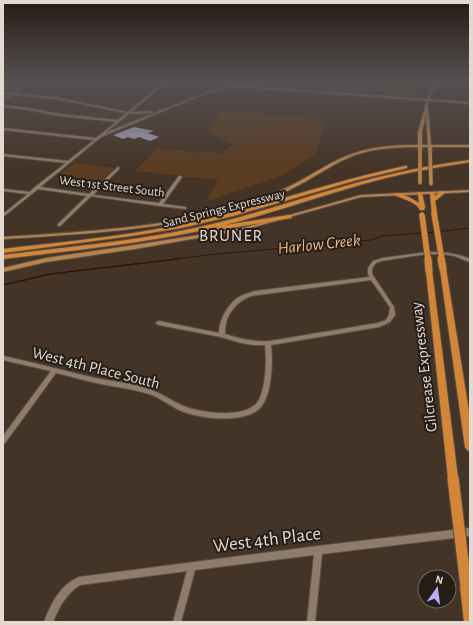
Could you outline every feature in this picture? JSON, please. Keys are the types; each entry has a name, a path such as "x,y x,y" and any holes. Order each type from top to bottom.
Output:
{"highway":[{"name":"Sand Springs Expressway","path":"3,251 145,232 237,213 382,172 428,162 470,156"},
{"name":"Sand Springs Expressway","path":"3,257 113,244 179,233 247,217 395,174 470,160"},
{"path":"433,200 444,192"},
{"name":"Gilcrease Expressway","path":"420,193 470,622"},
{"name":"Gilcrease Expressway","path":"432,193 470,447"},
{"path":"237,213 279,194"},
{"path":"395,194 410,199 422,207"},
{"path":"179,233 236,226 289,217"}],"main road":[{"name":"Gilcrease Expressway","path":"420,193 420,132 425,110"},
{"name":"Gilcrease Expressway","path":"426,110 432,193"},
{"path":"429,138 439,143 452,146"},
{"path":"3,238 86,233 146,226 214,213 279,194 340,160 358,153 389,148 470,146"},
{"path":"3,270 46,260 243,229 352,198 395,194 470,191"}],"street":[{"path":"35,110 60,115 118,121"},
{"path":"116,110 120,114 118,121"},
{"path":"117,110 129,113 159,110"},
{"path":"3,216 132,110"},
{"path":"101,136 161,110"},
{"path":"3,129 96,140"},
{"path":"3,155 69,162"},
{"path":"59,225 118,168"},
{"path":"160,205 180,177"},
{"name":"West 1st Street South","path":"36,188 185,208"},
{"path":"3,190 30,193"},
{"path":"159,323 222,335 238,341 268,345 282,341 370,327 385,323 391,318 392,307 372,278 370,271 371,265 375,262 383,259 446,253 470,261"},
{"path":"222,335 222,328 231,306 236,300 244,295 372,278"},
{"name":"West 4th Place South","path":"3,358 151,392 182,409 194,413 215,416 234,415 252,411 258,407 263,400 266,390 270,353 268,345"},
{"path":"3,441 55,370"},
{"name":"West 4th Place","path":"48,622 60,597 70,586 79,581 470,532"},
{"path":"311,622 318,550"},
{"path":"177,622 192,566"}],"shaded area":[{"path":"221,111 325,119 316,154 281,176 205,202 218,180 135,171 157,148 200,153 206,150 219,154 234,145 207,132"},
{"path":"131,114 147,115 112,129"},
{"path":"76,163 114,168 101,181 57,175"}],"building":[{"path":"134,127 154,131 148,133 159,137 150,141 139,137 134,139 128,137 123,139 113,135"}],"waterway":[{"name":"Harlow Creek","path":"426,233 470,228"},
{"name":"Harlow Creek","path":"169,260 207,255 371,240 381,236 422,233"},
{"name":"Harlow Creek","path":"3,285 50,274 178,259"}],"district":[{"name":"BRUNER","path":"231,235"}]}
